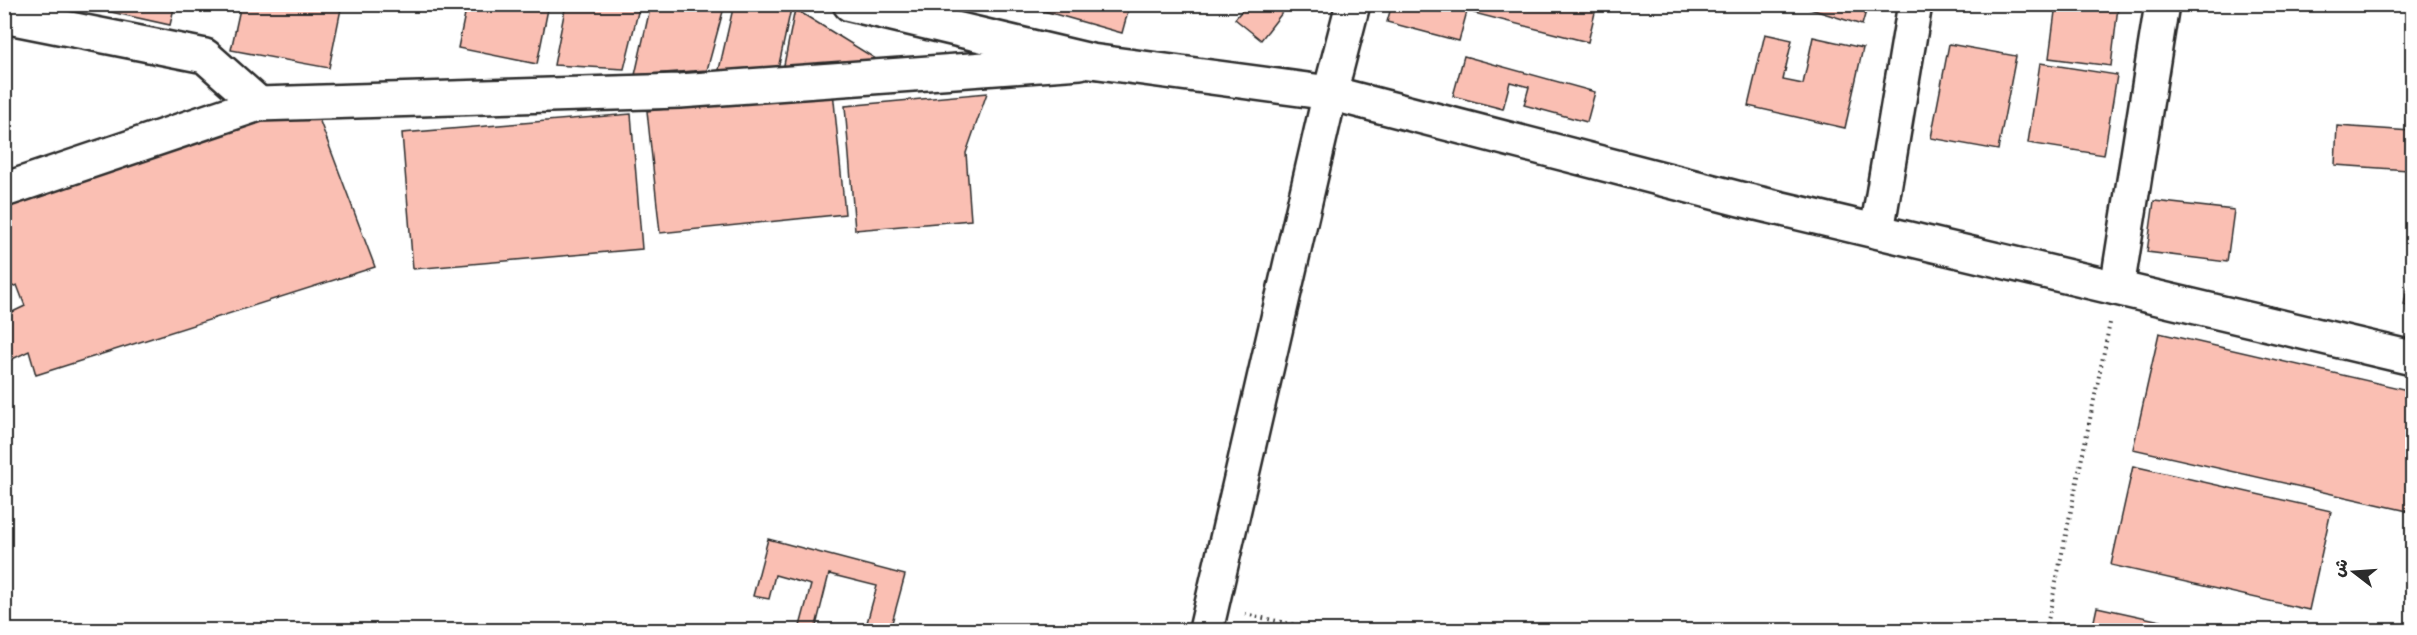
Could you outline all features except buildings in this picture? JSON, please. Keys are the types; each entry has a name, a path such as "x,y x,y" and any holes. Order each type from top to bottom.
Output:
{"street":[{"path":"850,4 1091,61 1330,93 1728,196 2412,358"},
{"path":"1209,619 1330,93 1353,4"},
{"path":"1877,231 1915,4"},
{"path":"2117,288 2162,4"},
{"path":"4,16 205,56 259,104"},
{"path":"4,190 259,104 680,91 1091,61"}],"path":[{"path":"2046,630 2117,288"},
{"path":"1209,619 1318,630"}]}
